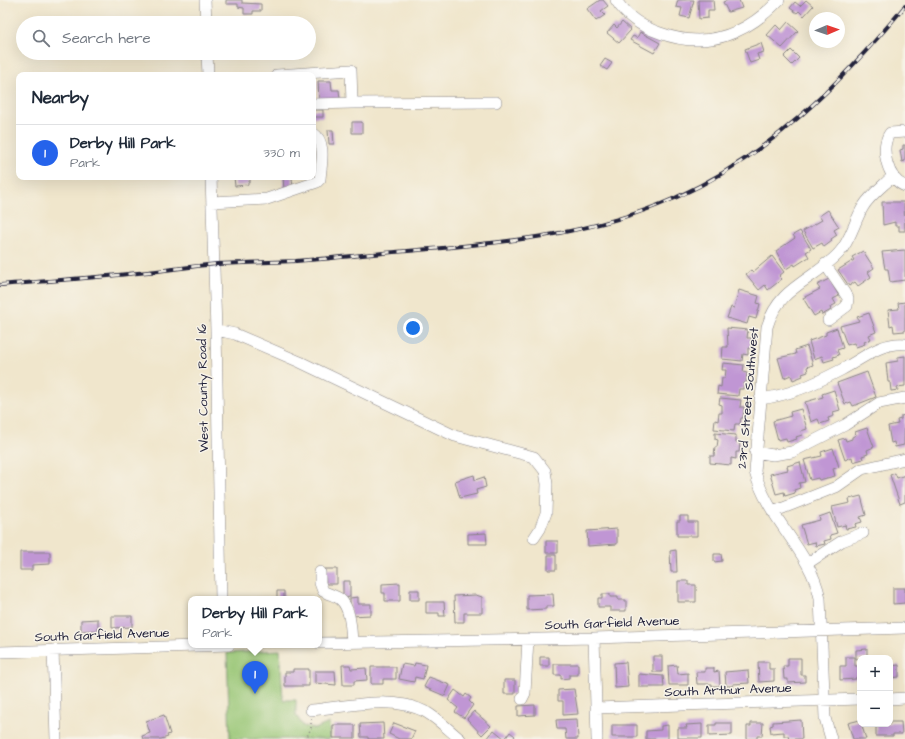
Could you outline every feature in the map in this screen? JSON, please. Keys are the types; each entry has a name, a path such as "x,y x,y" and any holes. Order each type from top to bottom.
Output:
{"street":[{"path":"205,0 206,16"},
{"path":"616,0 628,15 642,25 670,37 690,41 711,40 731,34 761,18 779,0"},
{"path":"207,60 208,72"},
{"path":"316,72 351,70 352,103"},
{"path":"316,104 496,102"},
{"path":"905,132 890,133 886,145 887,163 893,176 905,186"},
{"path":"212,202 267,199 317,182 320,179 322,146 316,135"},
{"name":"23rd Street Southwest","path":"831,739 826,726 820,598 817,582 808,563 773,512 759,488 755,472 755,452 767,327 770,317 783,296 826,264 845,247 868,200 893,176"},
{"name":"West County Road 16","path":"211,180 216,330 221,596"},
{"path":"826,264 848,298 847,306 828,320"},
{"path":"216,330 235,334 292,359 455,436 534,457 545,471 547,484 546,513 540,529 534,538"},
{"path":"760,399 784,396 817,382 843,369 878,348 905,344"},
{"path":"755,452 774,455 792,452 813,443 824,434 845,425 879,403 905,398"},
{"path":"773,512 836,487 862,469 905,459"},
{"path":"808,563 842,541 864,533"},
{"path":"320,572 320,583 323,591 339,598 345,608 351,630 352,642"},
{"name":"South Garfield Avenue","path":"322,643 594,638 905,628"},
{"path":"594,638 597,739"},
{"path":"522,699 525,693 528,639"},
{"name":"South Garfield Avenue","path":"0,652 188,646"},
{"path":"53,650 56,739"},
{"path":"893,699 905,698"},
{"name":"South Arthur Avenue","path":"596,708 857,699"},
{"path":"311,710 382,703 401,704 427,713 460,739"}],"path":[{"path":"306,739 311,728 311,710"}],"green space":[{"path":"280,650 283,700 296,700 296,715 303,726 315,729 329,723 330,739 230,739 227,653"}],"building":[{"path":"226,0 242,0 242,3 261,4 261,11 253,11 253,14 244,14 244,8 238,7 238,4 226,4"},
{"path":"600,0 603,0 608,6 601,11 605,15 596,21 587,9"},
{"path":"678,0 694,0 689,18 680,16 682,8 676,7"},
{"path":"698,0 713,0 714,10 708,10 708,18 699,19"},
{"path":"728,0 739,0 742,8 728,12 723,2"},
{"path":"806,0 813,6 804,16 799,11 797,13 790,8 795,2 800,6"},
{"path":"622,22 631,30 619,43 607,33 614,25 617,28"},
{"path":"788,22 798,31 782,48 767,35 776,25 781,30"},
{"path":"640,32 660,43 654,53 630,40 633,36 637,38"},
{"path":"761,43 764,52 757,54 759,60 750,63 745,49"},
{"path":"791,50 799,58 792,65 784,57"},
{"path":"605,59 612,63 607,70 600,66"},
{"path":"318,81 331,81 332,90 339,90 340,99 319,100"},
{"path":"316,110 323,110 323,117 316,117"},
{"path":"352,122 362,122 362,133 352,133"},
{"path":"328,130 333,130 334,144 329,144"},
{"path":"903,145 905,145 905,161 902,162 900,150 903,149"},
{"path":"234,180 250,180 248,185 235,186"},
{"path":"283,180 292,180 293,190 284,190"},
{"path":"882,202 904,202 905,231 899,231 899,226 895,226 895,222 883,225"},
{"path":"828,210 839,227 834,230 837,235 824,247 822,243 813,248 803,231 822,220 819,216"},
{"path":"800,231 811,249 806,252 809,257 795,266 794,264 786,269 776,251 795,238 793,235"},
{"path":"905,250 905,280 890,282 888,269 885,269 882,252"},
{"path":"863,251 874,268 868,272 871,277 858,286 855,282 849,286 838,270 854,260 852,257"},
{"path":"772,256 784,272 779,276 782,279 768,290 765,285 759,290 746,274 751,270 753,272"},
{"path":"829,279 839,296 833,299 836,304 830,307 831,310 822,315 821,312 814,316 803,298 820,289 817,285"},
{"path":"739,290 759,296 757,303 760,304 756,319 749,317 747,324 727,318 731,307 734,308"},
{"path":"905,302 905,331 894,332 893,325 890,326 888,310 899,309 898,303"},
{"path":"869,313 876,332 869,335 871,339 864,342 865,344 856,347 854,343 847,345 840,326 859,321 857,317"},
{"path":"727,328 748,330 747,338 752,338 751,348 748,348 748,355 743,354 742,361 722,359 723,347 728,347"},
{"path":"837,328 843,348 837,350 839,355 833,357 834,359 824,362 822,356 814,359 809,341 826,335 826,332"},
{"path":"807,346 813,365 807,367 808,372 793,380 791,375 784,378 778,358 796,354 795,350"},
{"path":"905,356 905,386 897,387 898,390 891,391 890,382 888,382 886,363 898,361 898,357"},
{"path":"723,363 744,365 743,372 747,373 746,383 744,383 743,389 739,389 738,396 717,394 718,386 721,387 722,378 725,378 726,370 722,370"},
{"path":"867,372 876,397 853,406 851,402 845,404 837,383"},
{"path":"834,390 840,410 833,412 834,416 828,418 829,421 820,424 818,419 811,422 805,402 823,397 822,394"},
{"path":"720,398 741,400 740,407 744,407 743,418 741,418 740,424 735,424 734,431 714,429 715,420 718,421 719,413 722,413 722,405 719,404"},
{"path":"801,409 807,429 801,431 802,435 796,437 797,439 787,442 786,438 778,440 773,421 791,416 790,412"},
{"path":"905,415 904,445 895,447 894,442 891,443 888,426 898,424 897,420 901,419 901,416"},
{"path":"867,428 874,447 867,450 868,454 862,456 863,459 853,462 852,457 845,460 838,440 845,438 846,441 852,439 852,437 856,435 855,432"},
{"path":"715,433 736,435 736,442 740,442 739,452 736,452 736,459 731,458 731,465 710,463 710,456 714,456 715,447 717,447 718,440 715,439"},
{"path":"833,448 839,467 833,469 835,476 819,480 818,478 810,480 804,460 822,456 821,452"},
{"path":"800,462 805,482 799,483 800,488 794,490 795,493 785,496 784,492 776,494 770,474 788,470 787,466"},
{"path":"895,473 897,478 905,475 905,502 900,504 890,475"},
{"path":"474,475 475,480 484,477 486,487 476,490 477,494 460,498 455,481"},
{"path":"861,496 866,515 860,517 862,522 855,524 856,527 846,529 845,525 837,527 832,507 850,503 849,499"},
{"path":"830,513 837,533 830,535 831,539 824,541 825,544 816,546 815,542 807,544 801,525 820,520 819,517"},
{"path":"680,516 688,516 688,522 697,522 697,536 677,536 677,521 680,521"},
{"path":"617,529 617,544 588,546 587,531"},
{"path":"486,533 487,544 468,544 468,534"},
{"path":"546,541 558,541 558,553 546,553"},
{"path":"676,550 677,572 671,572 670,551"},
{"path":"20,552 50,552 50,564 32,565 32,570 20,570"},
{"path":"714,554 721,554 722,561 714,562"},
{"path":"548,555 556,555 556,570 548,570"},
{"path":"325,569 337,569 337,584 326,584"},
{"path":"343,581 350,581 350,597 343,598"},
{"path":"678,581 688,581 688,585 696,585 696,602 678,602"},
{"path":"400,583 400,601 385,601 385,593 382,593 382,584"},
{"path":"893,588 905,588 905,603 893,604"},
{"path":"410,590 419,590 419,600 410,600"},
{"path":"277,591 284,591 284,596 277,596"},
{"path":"553,594 554,606 546,606 546,609 527,610 527,595"},
{"path":"602,594 610,594 610,597 618,597 618,600 626,600 626,611 610,611 610,607 598,607 598,598 602,598"},
{"path":"476,595 482,597 482,613 464,613 464,622 455,622 454,596"},
{"path":"358,597 358,604 371,604 371,615 350,616 350,598"},
{"path":"426,602 444,602 445,616 439,616 439,613 426,613"},
{"path":"112,616 132,616 132,627 112,628"},
{"path":"98,619 98,630 81,631 81,620"},
{"path":"867,649 867,655 857,655 856,659 856,650"},
{"path":"653,656 662,656 662,672 653,672"},
{"path":"540,657 549,657 549,666 540,666"},
{"path":"846,657 855,657 855,666 857,666 856,679 840,680 840,666 846,666"},
{"path":"788,658 801,658 801,675 805,675 805,682 788,683 788,679 784,679 783,666 788,666"},
{"path":"626,662 628,687 615,688 614,663"},
{"path":"758,662 769,662 769,669 774,669 774,681 759,682"},
{"path":"415,663 426,665 423,679 415,677 414,682 399,679 402,664 414,666"},
{"path":"554,664 578,664 578,675 569,675 569,678 561,679 561,675 554,675"},
{"path":"342,665 350,665 351,669 366,668 367,680 354,681 354,685 343,685"},
{"path":"677,665 678,674 688,673 688,685 669,685 668,666"},
{"path":"899,665 899,677 893,678 893,666"},
{"path":"371,667 396,667 396,679 383,679 383,684 371,684"},
{"path":"705,668 714,668 714,672 719,671 720,686 712,686 712,684 697,684 696,672 705,672"},
{"path":"293,669 309,669 309,686 285,686 285,672 293,672"},
{"path":"748,670 749,683 726,686 725,672"},
{"path":"315,671 335,671 336,685 315,683"},
{"path":"639,674 663,676 664,687 639,687"},
{"path":"429,677 450,685 445,696 424,687"},
{"path":"504,680 515,680 515,694 504,694"},
{"path":"574,689 578,714 563,715 563,701 558,701 558,690"},
{"path":"455,690 464,697 466,694 471,698 469,701 473,705 464,718 455,712 458,708 448,700"},
{"path":"535,705 535,715 518,716 518,706"},
{"path":"474,711 491,726 482,735 467,719"},
{"path":"164,715 170,734 167,735 168,737 161,739 143,739 142,736 150,733 146,721"},
{"path":"577,719 578,739 566,739 565,729 557,729 556,720"},
{"path":"801,720 802,739 789,739 788,736 784,736 784,732 771,733 770,726 773,725 773,722"},
{"path":"857,721 857,727 862,727 866,739 853,739 848,723"},
{"path":"893,722 901,722 902,734 893,734 893,736 876,736 876,727 893,727"},
{"path":"383,723 384,739 368,739 368,737 361,737 360,724"},
{"path":"394,723 415,731 411,739 399,739 389,734"},
{"path":"716,723 732,723 732,735 709,736 709,725 716,725"},
{"path":"751,723 763,723 762,736 757,736 757,739 747,739 747,726 751,726"},
{"path":"702,724 702,738 678,738 678,728 687,728 686,725"},
{"path":"333,725 355,725 355,738 333,738"},
{"path":"612,725 637,725 637,737 612,737"},
{"path":"668,725 668,739 646,739 646,731 661,730 661,726"},
{"path":"494,730 505,739 487,739"},
{"path":"510,732 515,736 513,739 505,739"}],"railway":[{"path":"0,285 121,275 217,264 296,261 485,244 549,235 612,221 644,211 709,181 772,139 801,116 828,90 855,63 905,6"}],"place":[{"name":"Derby Hill Park","path":"255,694"}]}
